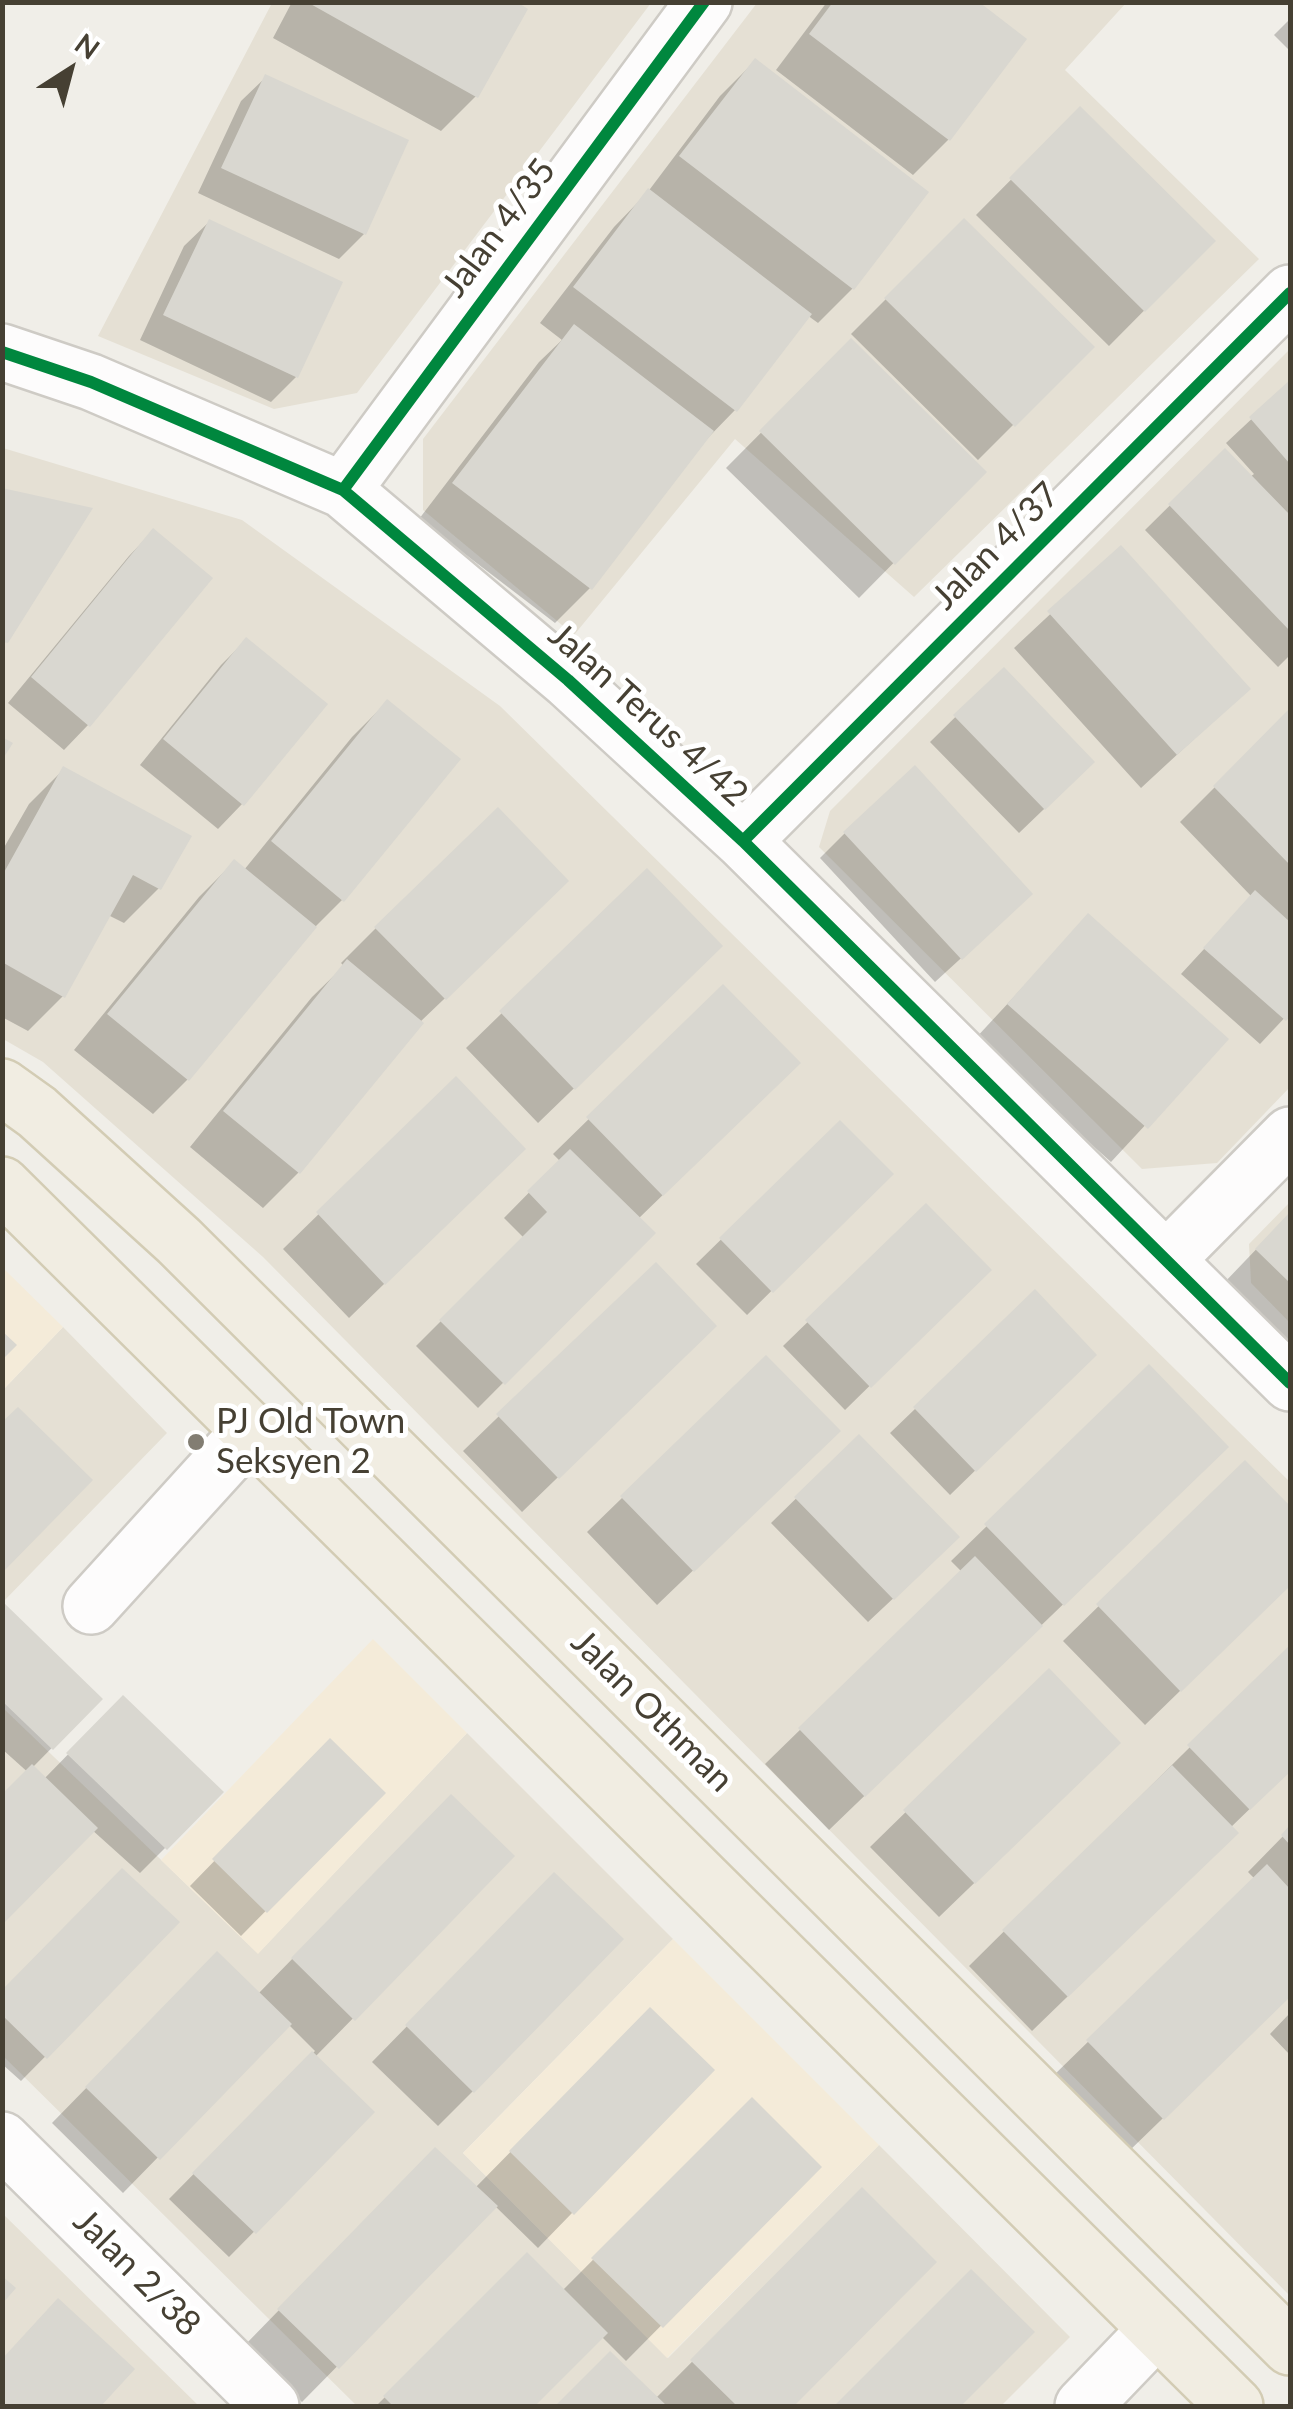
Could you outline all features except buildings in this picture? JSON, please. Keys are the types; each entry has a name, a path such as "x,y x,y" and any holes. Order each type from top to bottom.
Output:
{"main road":[{"name":"Jalan Othman","path":"2,1087 37,1112 179,1241 1290,2347"},
{"path":"2,1185 1235,2406"}],"street":[{"name":"Jalan 4/35","path":"343,490 704,2"},
{"name":"Jalan 4/37","path":"743,841 1290,292"},
{"name":"Jalan Terus 4/42","path":"2,352 91,382 343,490 568,680 743,841 1290,1383"},
{"path":"1167,1259 1290,1135"},
{"path":"90,1606 252,1430"},
{"name":"Jalan 2/38","path":"2,2140 272,2406"},
{"path":"1083,2406 1157,2329"}],"shaded area":[{"path":"272,3 651,3 357,393 274,409 98,336"},
{"path":"757,3 1126,3 1065,70 1259,259 914,597 735,439 574,635 423,510 423,439"},
{"path":"1290,349 1290,1087 1217,1163 1142,1169 819,847 830,811"},
{"path":"3,448 242,520 500,706 1290,1482 1290,2296 263,1257 43,1062 3,1039"},
{"path":"1290,1202 1290,1323 1251,1283 1249,1244"},
{"path":"2,1267 63,1327 3,1390 2,1390"},
{"path":"63,1327 167,1433 3,1602 3,1390"},
{"path":"373,1639 467,1733 258,1954 161,1860"},
{"path":"2,1707 258,1953 467,1733 673,1939 463,2153 668,2358 879,2145 1070,2337 1001,2406 357,2406 3,2056"},
{"path":"673,1939 879,2145 667,2358 463,2153"},
{"path":"3,2214 199,2406 3,2406"}],"cycle path":[{"path":"343,490 704,2"},
{"path":"743,841 1290,293"},
{"path":"2,352 91,382 343,490 568,680 743,841 1290,1383"}],"place":[{"name":"PJ Old Town Seksyen 2","path":"196,1442"}]}
